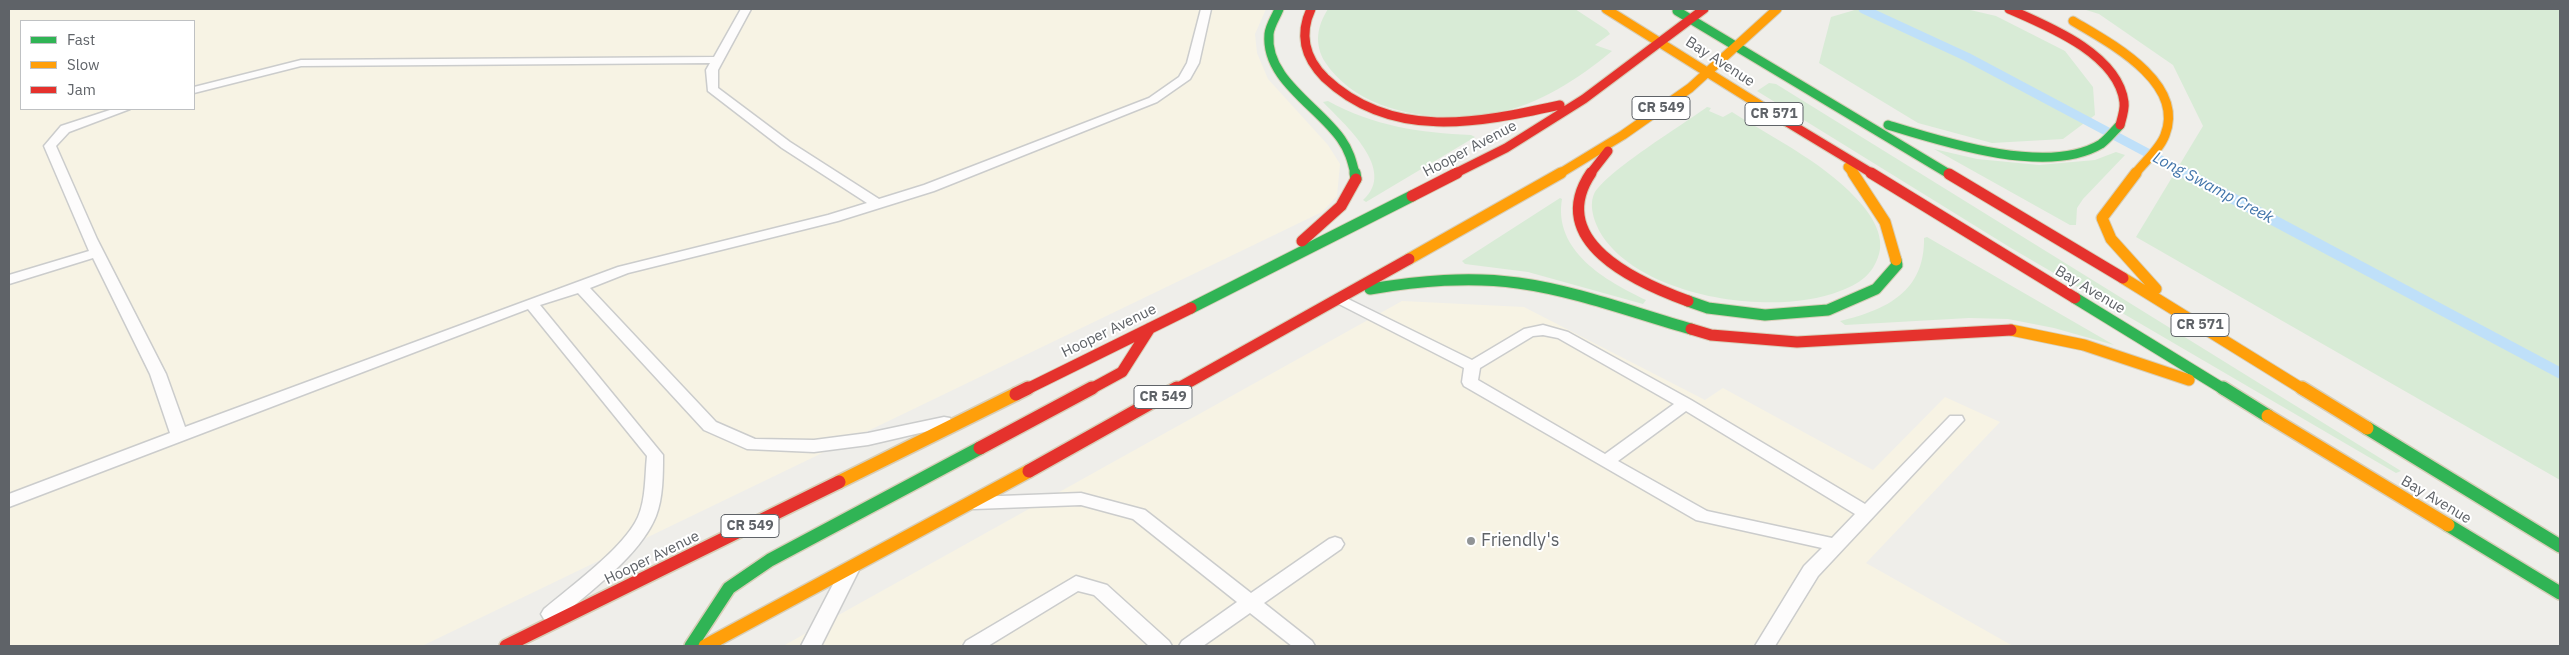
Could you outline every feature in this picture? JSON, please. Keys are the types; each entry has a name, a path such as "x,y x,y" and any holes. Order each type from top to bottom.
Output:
{"main road":[{"path":"1268,270 1332,215 1349,195 1356,181 1356,167 1343,140 1281,75 1271,53 1268,35 1279,9"},
{"path":"1311,9 1304,24 1303,42 1309,57 1320,74 1331,89 1352,102 1381,114 1418,121 1451,123 1504,118 1584,99"},
{"name":"Bay Avenue","path":"1606,9 1839,155 2560,594"},
{"name":"Bay Avenue","path":"1674,9 2174,309 2560,546"},
{"name":"Hooper Avenue","path":"506,646 1268,270 1506,148 1584,99 1704,9"},
{"name":"CR 549","path":"705,646 973,503 1347,295 1614,143 1708,73 1777,9"},
{"path":"1768,19 1793,9"},
{"path":"1837,108 1936,142 1992,154 2041,157 2078,152 2102,142 2120,128 2125,111 2122,90 2108,71 2078,42 2009,9"},
{"path":"2063,17 2129,56 2160,89 2168,106 2166,133 2102,218 2111,239 2174,309"},
{"path":"1614,143 1584,183 1578,201 1579,224 1596,250 1624,272 1660,292 1708,308 1765,315 1828,310 1876,289 1897,265 1895,245 1886,218 1839,155"},
{"path":"1347,295 1418,281 1478,280 1536,286 1711,335 1797,342 2008,329 2084,345 2236,396"},
{"path":"691,646 729,588 770,560 1122,372 1150,328"}],"lane":[{"path":"746,9 712,70 712,89 786,146 877,204"},
{"path":"9,501 180,434 623,270 834,218 929,188 1153,100 1184,79 1193,63 1206,9"},
{"path":"195,90 301,63 718,60"},
{"path":"121,110 65,129 50,146 96,253 158,374 180,434"},
{"path":"9,280 96,253"},
{"path":"581,287 710,426 753,445 814,446 868,438 972,416"},
{"path":"1347,295 1472,366"},
{"path":"527,636 621,551 646,518 656,455 531,303"},
{"path":"1472,366 1529,332 1543,330 1563,335 1686,404 1866,513"},
{"path":"1472,366 1470,382 1702,516 1836,545"},
{"path":"1606,462 1686,404"},
{"path":"1765,646 1810,571 1956,420"},
{"path":"973,503 1081,500 1139,514 1305,646"},
{"path":"1189,646 1335,544"},
{"path":"811,646 852,567"},
{"path":"973,646 1076,583 1100,590 1162,646"}],"shaded area":[{"path":"9,9 1266,9 1255,34 1257,53 1268,79 1328,145 1340,164 1337,196 1322,212 422,646 9,646"},
{"path":"1402,301 1524,307 1705,400 1723,388 1873,470 1945,397 2000,422 1866,563 2013,646 783,646"}],"green space":[{"path":"1328,9 1575,9 1607,30 1610,34 1595,45 1612,51 1572,81 1527,104 1495,113 1473,116 1426,115 1402,111 1379,104 1358,93 1340,80 1325,62 1319,49 1319,28"},
{"path":"1858,9 1966,9 1996,16 2065,51 2093,87 2095,115 2063,139 1992,143 1918,123 1819,63 1831,17"},
{"path":"2083,9 2560,9 2560,480 2136,237 2203,126 2173,65 2099,14"},
{"path":"1769,83 1776,84 2401,471 2396,473 2011,248 1757,91"},
{"path":"1328,101 1362,117 1398,127 1475,137 1366,202 1363,200 1372,188 1374,175 1371,162 1364,148 1354,135 1323,102"},
{"path":"1707,107 1711,108 1709,111 1723,117 1732,112 1801,154 1834,178 1863,206 1877,229 1880,242 1879,254 1873,268 1864,278 1840,291 1813,299 1781,302 1712,297 1679,288 1648,275 1623,258 1603,237 1595,222 1592,211 1592,199 1601,185 1629,161"},
{"path":"1934,149 1977,159 2039,165 2095,160 2116,152 2125,155 2083,199 2077,208 2076,225 2070,225"},
{"path":"1560,198 1562,199 1561,217 1566,234 1574,249 1599,273 1615,284 1646,300 1643,304 1528,272 1465,264 1462,261"},
{"path":"1927,237 2114,345 2054,328 2008,319 1969,318 1845,325 1840,321 1873,311 1900,295 1910,285 1918,272 1923,256 1924,238"}],"waterway":[{"name":"Long Swamp Creek","path":"1863,9 1967,57 2187,174"},
{"name":"Long Swamp Creek","path":"2185,173 2560,373"}],"traffic: fast":[{"path":"1279,9 1269,34 1269,51 1291,86 1341,139 1352,158 1356,179"},
{"path":"1677,11 1949,174"},
{"path":"1888,125 1975,149 2010,155 2044,157 2075,154 2101,144 2120,125"},
{"path":"1191,308 1412,196"},
{"path":"1688,301 1708,308 1765,315 1828,310 1876,289 1897,265 1896,260"},
{"path":"1370,289 1411,283 1453,280 1516,283 1576,295 1691,329"},
{"path":"2075,298 2268,416"},
{"path":"2367,428 2560,546"},
{"path":"691,646 729,588 770,560 980,448"},
{"path":"2448,525 2560,593"}],"traffic: slow":[{"path":"1606,9 1787,122"},
{"path":"1409,259 1553,178 1657,112 1713,69 1777,9"},
{"path":"2073,21 2105,40 2139,65 2164,96 2168,113 2165,135 2102,218 2111,239 2156,289"},
{"path":"1848,167 1879,210 1890,234 1896,260"},
{"path":"2123,278 2367,428"},
{"path":"2011,330 2084,345 2189,380"},
{"path":"839,482 1016,394"},
{"path":"2268,416 2448,525"},
{"path":"705,646 1029,471"}],"traffic: jam":[{"path":"1311,9 1305,24 1304,40 1312,63 1342,94 1369,109 1399,119 1463,122 1496,118 1560,105"},
{"path":"1412,196 1506,148 1584,99 1704,9"},
{"path":"2009,9 2047,26 2068,38 2107,67 2120,85 2125,104 2120,125"},
{"path":"1787,122 2075,298"},
{"path":"1608,151 1586,180 1578,200 1578,219 1585,236 1598,251 1633,277 1688,301"},
{"path":"1949,174 2123,278"},
{"path":"1302,241 1341,206 1348,197 1356,179"},
{"path":"1029,471 1409,259"},
{"path":"1016,394 1191,308"},
{"path":"980,448 1122,372 1150,328"},
{"path":"1691,329 1711,335 1797,342 2011,330"},
{"path":"506,646 839,482"}],"place":[{"name":"Friendly's","path":"1471,541"}]}
